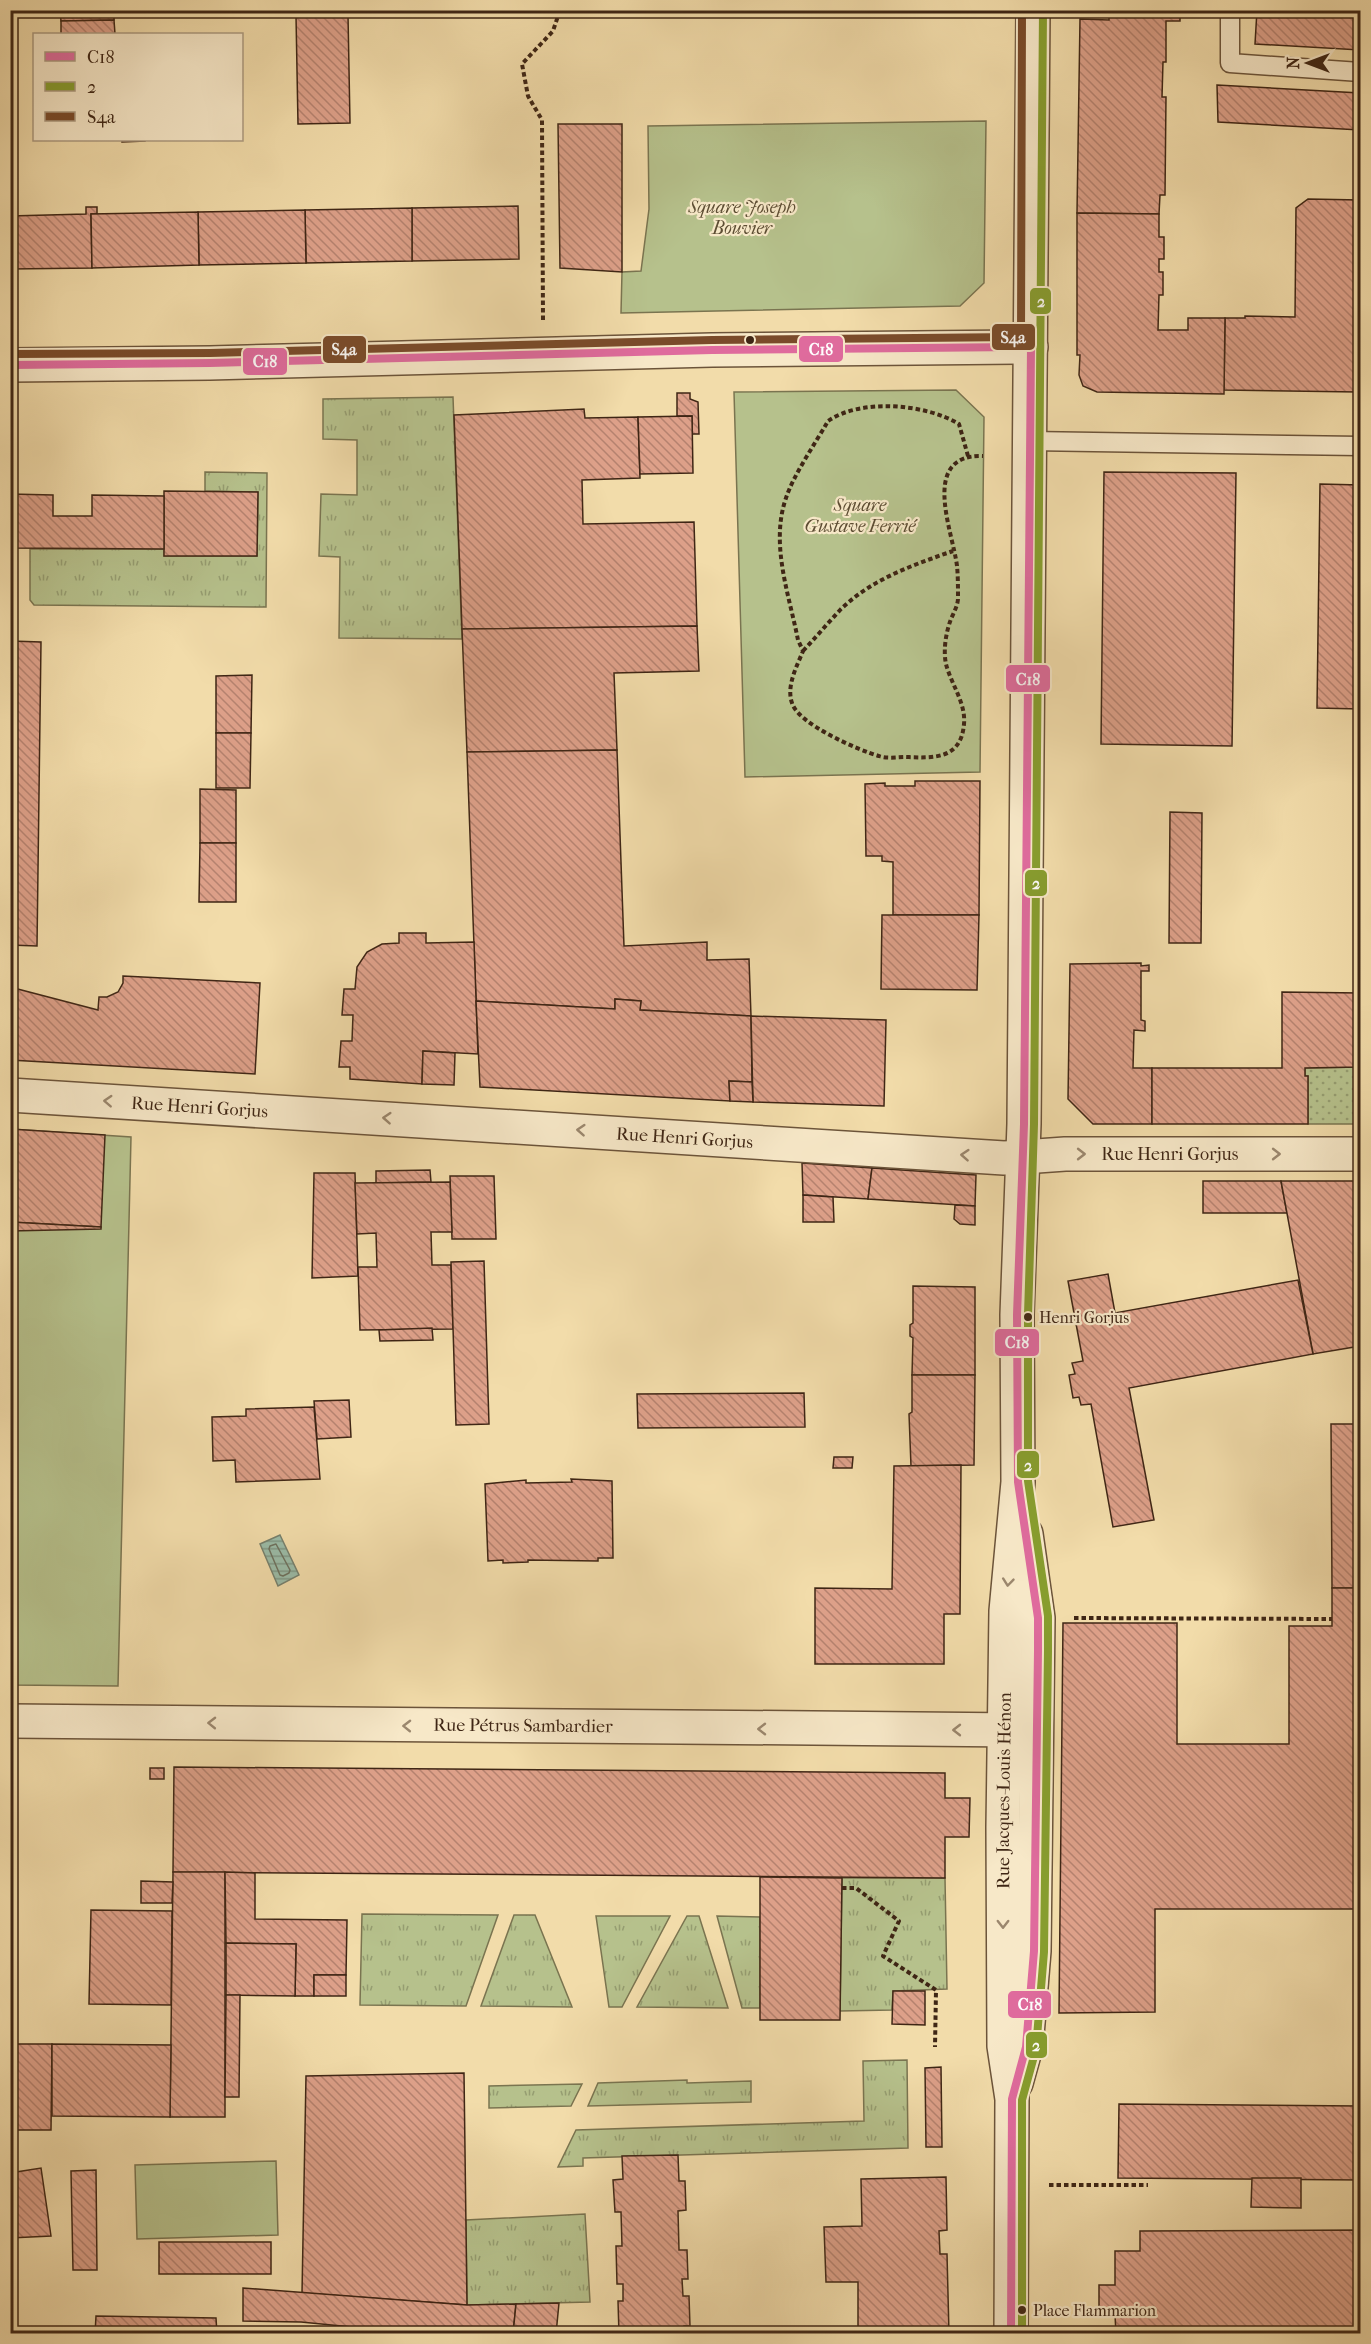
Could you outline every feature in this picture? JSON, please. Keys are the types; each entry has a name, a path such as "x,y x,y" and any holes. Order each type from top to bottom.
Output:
{"street":[{"name":"Rue Jacques-Louis Hénon","path":"1011,2334 1012,2100 1026,2047 1034,1951 1020,1730 1038,1618 1018,1482 1017,1315 1023,1157 1033,10"},
{"path":"10,365 210,363 712,350 1031,347"},
{"name":"Rue Henri Gorjus","path":"10,1095 1004,1158 1065,1154 1360,1154"},
{"name":"Rue Pétrus Sambardier","path":"10,1721 1020,1730"}],"lane":[{"path":"1230,10 1230,63 1360,72"},
{"path":"1029,441 1360,446"}],"path":[{"path":"543,314 542,120 528,96 522,64 553,31 560,10"},
{"path":"803,651 798,640 778,538 786,496 828,421 836,415 868,408 898,405 917,409 949,418 959,424 968,456"},
{"path":"953,551 915,564 861,593 842,608 803,651 791,683 792,704 803,720 861,750 881,757 938,758 958,743 965,715 946,663 945,642 958,602 957,565 944,505 945,484 952,467 968,456 983,456"},
{"path":"1064,1618 1332,1619"},
{"path":"842,1888 856,1888 899,1921 883,1956 936,1990 935,2047"},
{"path":"1012,2185 1148,2185"}],"green space":[{"name":"Square Joseph Bouvier","path":"986,121 984,283 960,306 621,313 622,272 641,271 649,209 648,126"},
{"name":"Square Gustave Ferrié","path":"956,390 984,417 980,772 745,777 734,392"},
{"path":"453,397 462,639 339,638 340,557 319,556 321,494 357,495 357,440 323,439 323,399"},
{"path":"205,472 267,473 266,607 34,605 30,600 30,549 164,549 164,556 257,556 258,492 205,491"},
{"path":"1360,1067 1360,1124 1308,1124 1308,1076 1305,1076 1305,1068"},
{"path":"10,1129 131,1137 118,1686 11,1685"},
{"path":"842,1878 945,1878 947,1989 893,1991 892,2010 840,2011"},
{"path":"362,1914 498,1915 466,2006 360,2005"},
{"path":"514,1915 535,1915 572,2007 481,2006"},
{"path":"596,1916 670,1916 622,2007 609,2007"},
{"path":"687,1916 699,1916 728,2008 637,2007"},
{"path":"717,1916 760,1917 760,2008 742,2008"},
{"path":"907,2060 908,2148 583,2158 583,2166 558,2167 576,2130 864,2121 863,2061"},
{"path":"687,2080 687,2083 751,2081 751,2102 588,2106 598,2083"},
{"path":"582,2084 571,2106 489,2108 489,2086"},
{"path":"276,2161 278,2235 137,2239 135,2165"},
{"path":"585,2214 590,2302 467,2305 466,2220"}],"water":[{"path":"280,1535 299,1575 278,1586 260,1544"}],"building":[{"path":"60,10 114,10 114,20 61,21"},
{"path":"296,10 348,10 348,15 296,16"},
{"path":"1109,10 1180,10 1180,21 1166,21 1166,62 1163,62 1162,97 1166,97 1165,195 1160,195 1159,214 1077,213 1080,19 1109,20"},
{"path":"1257,10 1360,16 1360,50 1255,44"},
{"path":"348,15 350,123 298,124 296,16"},
{"path":"114,20 115,33 61,33 61,21"},
{"path":"1217,85 1360,93 1360,130 1218,122"},
{"path":"558,124 622,124 622,272 560,268"},
{"path":"1308,199 1360,200 1359,301 1355,301 1355,317 1360,317 1358,392 1224,390 1225,318 1295,317 1296,208"},
{"path":"518,206 519,259 412,261 412,208"},
{"path":"86,207 97,207 97,214 91,214 92,268 10,269 10,216 86,214"},
{"path":"412,208 412,261 306,263 305,210"},
{"path":"305,210 306,263 199,265 198,212"},
{"path":"198,212 199,265 92,268 91,214"},
{"path":"1077,213 1159,214 1159,237 1164,237 1164,259 1159,259 1159,272 1163,272 1163,295 1159,295 1158,330 1188,330 1188,318 1225,318 1224,394 1097,392 1083,386 1079,375 1080,355 1077,355"},
{"path":"677,393 690,393 690,399 698,402 699,434 692,434 692,416 677,416"},
{"path":"584,409 585,418 638,417 640,478 582,480 583,524 694,522 697,626 462,629 454,415"},
{"path":"692,416 693,473 640,474 638,417"},
{"path":"1104,472 1236,473 1232,746 1101,744"},
{"path":"1320,484 1360,485 1360,709 1317,708"},
{"path":"164,491 258,492 257,556 164,556"},
{"path":"10,494 53,495 53,516 92,516 92,495 164,496 164,549 10,548"},
{"path":"697,626 699,671 614,673 617,750 467,752 462,629"},
{"path":"10,641 41,642 37,946 10,945"},
{"path":"252,675 251,733 216,733 216,676"},
{"path":"216,733 251,733 250,788 216,788"},
{"path":"617,750 624,946 707,942 707,960 749,959 751,1016 640,1010 641,1001 615,999 615,1009 476,1001 467,752"},
{"path":"915,781 980,781 979,915 893,915 893,862 882,861 882,856 866,856 865,784 915,786"},
{"path":"200,789 236,790 236,843 200,843"},
{"path":"1170,812 1202,813 1201,943 1169,943"},
{"path":"200,843 236,843 236,902 199,902"},
{"path":"882,915 979,915 977,990 881,989"},
{"path":"399,933 426,933 426,943 474,942 478,1054 423,1051 422,1084 350,1079 350,1067 339,1067 341,1041 352,1041 353,1015 342,1015 344,989 355,989 357,967 367,952 382,944 399,943"},
{"path":"1141,963 1141,966 1149,965 1149,971 1141,971 1141,1020 1145,1021 1145,1031 1134,1030 1133,1068 1152,1068 1152,1124 1093,1124 1068,1099 1070,964"},
{"path":"123,976 260,983 255,1074 10,1060 10,987 98,1010 99,997 107,997 118,992 123,983"},
{"path":"1282,992 1360,993 1360,1067 1305,1068 1305,1076 1308,1076 1308,1124 1152,1124 1152,1068 1282,1068"},
{"path":"615,999 641,1001 640,1010 751,1016 752,1082 729,1081 730,1101 480,1087 476,1001 615,1009"},
{"path":"751,1016 886,1020 884,1106 753,1102"},
{"path":"423,1051 455,1053 454,1085 422,1084"},
{"path":"729,1081 752,1082 753,1102 730,1101"},
{"path":"10,1129 105,1135 101,1227 10,1222"},
{"path":"802,1163 872,1168 868,1199 803,1195"},
{"path":"872,1168 976,1175 975,1206 868,1199"},
{"path":"430,1170 431,1182 376,1183 376,1171"},
{"path":"314,1173 355,1173 358,1276 312,1278"},
{"path":"450,1176 494,1176 496,1239 452,1239"},
{"path":"1203,1181 1281,1181 1287,1213 1203,1213"},
{"path":"1281,1181 1360,1181 1360,1346 1313,1354"},
{"path":"450,1182 452,1232 431,1232 432,1265 451,1265 453,1329 360,1330 358,1267 377,1267 376,1233 357,1234 355,1183"},
{"path":"803,1195 833,1197 834,1222 803,1222"},
{"path":"955,1205 975,1206 975,1225 960,1224 954,1219"},
{"path":"10,1222 101,1227 101,1229 10,1231"},
{"path":"484,1261 489,1424 456,1425 451,1262"},
{"path":"1108,1274 1115,1313 1298,1280 1313,1354 1129,1388 1154,1520 1113,1527 1091,1404 1081,1405 1079,1397 1073,1398 1069,1375 1075,1374 1072,1363 1083,1361 1068,1281"},
{"path":"913,1286 975,1287 975,1375 912,1375 913,1338 910,1336 910,1325 913,1323"},
{"path":"432,1328 433,1340 380,1341 379,1330"},
{"path":"912,1375 975,1375 974,1465 911,1466 909,1414 912,1412"},
{"path":"804,1393 805,1427 638,1428 637,1394"},
{"path":"349,1400 351,1437 317,1439 314,1401"},
{"path":"314,1407 320,1479 236,1482 235,1460 213,1461 212,1417 246,1416 246,1409"},
{"path":"1331,1424 1360,1424 1360,1588 1332,1588"},
{"path":"834,1457 853,1457 852,1468 833,1468"},
{"path":"961,1465 960,1614 944,1614 944,1664 815,1664 815,1588 892,1589 894,1466"},
{"path":"571,1479 612,1481 613,1558 598,1558 598,1561 528,1560 528,1562 503,1563 503,1560 488,1561 485,1484 526,1480 526,1483 572,1482"},
{"path":"1332,1588 1360,1588 1360,1909 1155,1909 1155,2012 1059,2013 1063,1623 1177,1623 1177,1744 1289,1744 1289,1626 1332,1626"},
{"path":"174,1767 945,1773 945,1798 970,1798 969,1837 945,1837 945,1878 173,1872"},
{"path":"150,1768 164,1768 164,1779 150,1779"},
{"path":"173,1872 225,1872 225,2117 170,2117"},
{"path":"225,1872 255,1873 255,1919 347,1920 346,1975 314,1975 314,1996 295,1996 296,1944 226,1943"},
{"path":"760,1877 842,1878 840,2020 760,2020"},
{"path":"141,1881 173,1882 172,1903 141,1903"},
{"path":"91,1910 172,1911 171,2005 89,2004"},
{"path":"226,1943 296,1944 295,1996 226,1995"},
{"path":"314,1975 346,1975 346,1996 314,1996"},
{"path":"893,1991 925,1991 925,2025 892,2024"},
{"path":"226,1995 240,1995 239,2097 225,2097"},
{"path":"10,2044 52,2044 51,2130 10,2130"},
{"path":"52,2044 171,2045 170,2117 52,2116"},
{"path":"941,2067 942,2147 926,2147 925,2068"},
{"path":"464,2073 467,2305 302,2293 306,2076"},
{"path":"1119,2104 1360,2106 1360,2180 1118,2178"},
{"path":"678,2155 679,2181 685,2181 686,2210 678,2211 679,2250 687,2250 688,2279 682,2279 683,2296 689,2296 690,2326 684,2326 684,2334 619,2334 618,2301 623,2301 623,2284 617,2284 616,2246 622,2246 621,2212 615,2212 613,2180 623,2179 622,2156"},
{"path":"41,2168 51,2236 10,2238 10,2173"},
{"path":"96,2170 97,2270 73,2270 71,2171"},
{"path":"946,2177 947,2230 939,2231 940,2254 947,2254 949,2334 858,2334 858,2282 826,2282 824,2227 862,2226 861,2179"},
{"path":"1252,2178 1301,2178 1301,2208 1251,2207"},
{"path":"1360,2230 1360,2334 1116,2334 1115,2315 1099,2315 1099,2285 1115,2285 1115,2251 1140,2251 1140,2231"},
{"path":"159,2242 271,2242 271,2274 159,2274"},
{"path":"243,2288 467,2305 516,2304 513,2334 423,2334 301,2322 243,2321"},
{"path":"559,2303 556,2334 513,2334 516,2304"},
{"path":"96,2316 216,2318 217,2334 95,2334"}],"transit line":[{"name":"S4a","path":"10,354 210,353 712,340 1021,337 1022,10"},
{"name":"2","path":"1022,2334 1022,2100 1036,2049 1044,1952 1048,1651 1048,1616 1028,1481 1028,1315 1034,1124 1043,10"},
{"name":"C18","path":"10,365 210,363 712,350 1031,347"},
{"name":"C18","path":"1011,2334 1012,2099 1026,2047 1034,1951 1038,1651 1038,1618 1018,1482 1017,1315 1024,1124 1031,347"}],"place":[{"name":"Henri Gorjus","path":"1028,1317"},
{"name":"Place Flammarion","path":"1022,2310"}]}
